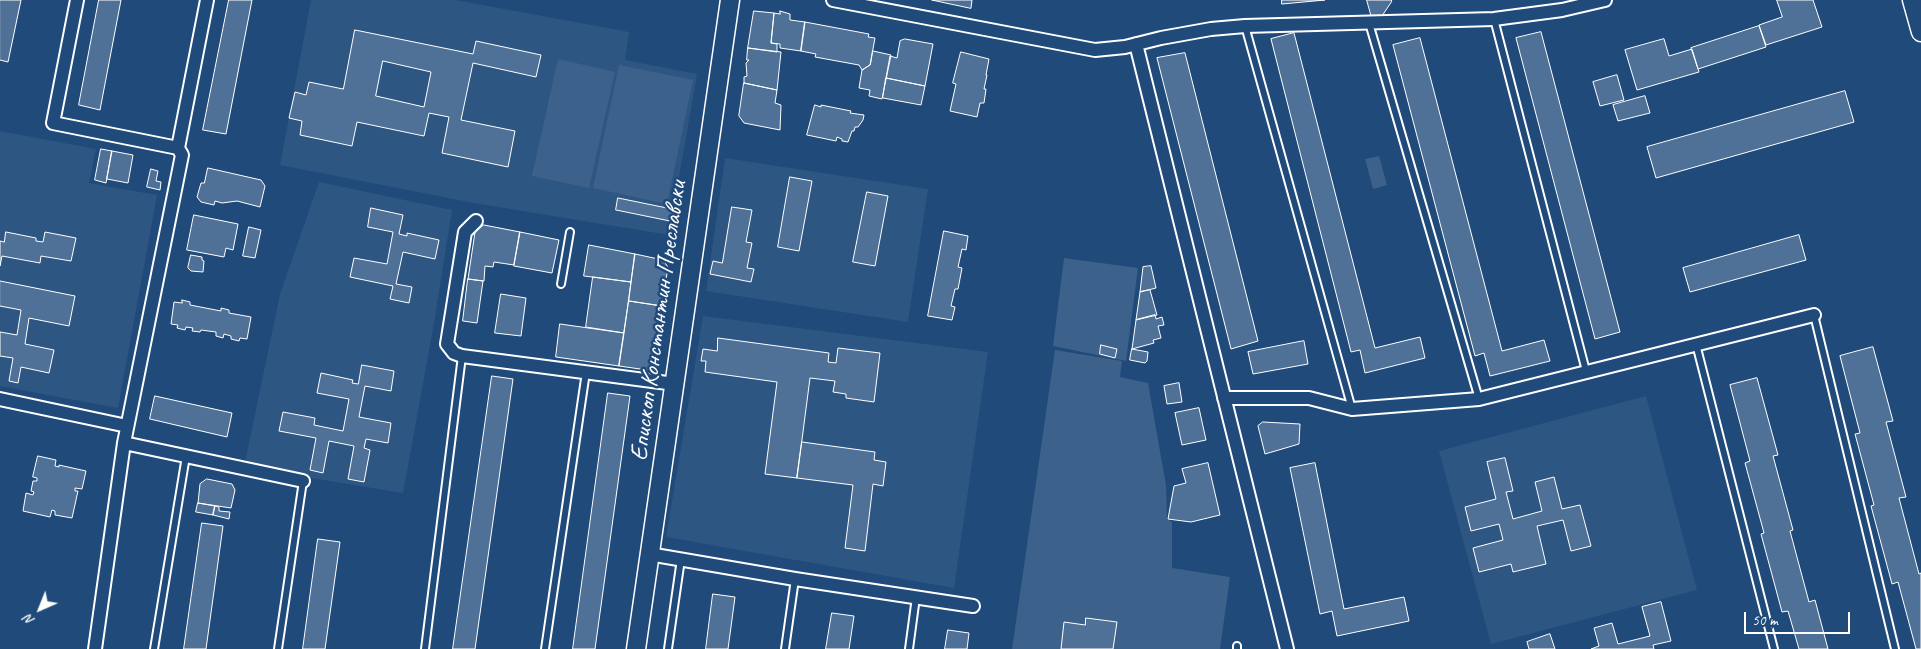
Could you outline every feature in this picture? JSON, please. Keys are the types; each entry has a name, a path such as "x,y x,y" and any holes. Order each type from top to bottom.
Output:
{"street":[{"path":"78,0 53,123 178,148"},
{"path":"95,649 124,443 182,155 178,148 207,0"},
{"name":"Епископ Константин Преславски","path":"636,649 730,0"},
{"path":"833,0 1095,50 1125,47 1211,29 1245,26 1494,19 1562,10 1605,0"},
{"path":"1912,0 1921,32"},
{"path":"1136,44 1287,649"},
{"path":"476,221 465,232 447,344 454,353 462,356 675,384"},
{"path":"1224,398 1308,398 1352,409 1479,399 1814,315"},
{"path":"0,399 128,426"},
{"path":"124,443 303,481"},
{"path":"649,554 795,579 973,606"}],"lane":[{"path":"1494,19 1586,371"},
{"path":"1369,23 1479,399"},
{"path":"1245,26 1352,409"},
{"path":"561,284 570,232"},
{"path":"1814,315 1895,649"},
{"path":"1696,344 1774,649"},
{"path":"425,649 462,356"},
{"path":"545,649 586,372"},
{"path":"154,649 186,456"},
{"path":"278,649 303,481"},
{"path":"668,649 680,559"},
{"path":"785,649 795,579"},
{"path":"909,649 916,597"}],"shaded area":[{"path":"311,0 456,0 629,32 625,60 697,74 669,235 474,203 280,165"},
{"path":"558,59 615,72 589,188 532,176"},
{"path":"619,65 693,80 667,204 593,188"},
{"path":"0,131 96,149 89,183 157,195 118,408 0,386"},
{"path":"1379,156 1387,185 1373,189 1365,159"},
{"path":"725,158 928,189 908,322 706,291"},
{"path":"319,182 452,210 434,323 403,493 244,467 280,294"},
{"path":"1064,258 1138,268 1126,361 1053,346"},
{"path":"703,316 988,352 954,588 666,537"},
{"path":"1055,350 1122,361 1120,377 1148,383 1166,485 1167,519 1172,522 1172,568 1230,577 1220,649 1012,649"},
{"path":"1646,396 1697,590 1491,644 1439,451"}],"building":[{"path":"0,0 21,0 8,62 0,60"},
{"path":"99,0 121,0 100,110 79,105"},
{"path":"229,0 252,0 226,134 203,130"},
{"path":"932,0 972,0 971,8"},
{"path":"1282,0 1325,0 1282,4"},
{"path":"1367,0 1392,1 1382,16 1372,18"},
{"path":"1777,0 1813,0 1822,27 1766,45 1759,25 1782,17"},
{"path":"754,11 774,13 771,43 777,44 777,52 748,48"},
{"path":"780,11 790,14 790,20 805,22 801,51 780,48 780,44 771,43 774,13 780,14"},
{"path":"805,22 869,34 868,37 875,38 870,65 862,70 859,65 815,57 816,54 801,51"},
{"path":"1759,26 1766,47 1698,69 1691,48"},
{"path":"355,30 473,54 476,41 541,55 536,77 473,63 461,120 515,131 508,167 442,153 449,117 429,113 424,136 357,122 352,146 300,135 302,121 289,118 295,92 306,95 309,82 343,89","holes":["383,61 431,72 424,107 376,96"]},
{"path":"1541,32 1620,332 1595,339 1516,38"},
{"path":"1294,33 1375,348 1420,337 1425,358 1365,373 1360,350 1351,352 1271,39"},
{"path":"1420,38 1502,351 1544,340 1550,361 1490,376 1484,353 1475,356 1393,45"},
{"path":"905,39 933,44 925,86 886,78 890,56 897,58 900,41"},
{"path":"1664,39 1669,56 1692,49 1699,72 1637,90 1625,50"},
{"path":"748,48 781,52 777,90 744,83 744,77 747,76 746,63 749,60 747,60"},
{"path":"873,51 891,55 882,99 869,96 870,90 859,88 862,70 870,65"},
{"path":"961,52 989,59 984,89 986,89 984,103 980,103 977,117 950,111 956,84 953,83"},
{"path":"1185,53 1258,341 1231,349 1157,58"},
{"path":"1617,75 1624,100 1600,106 1593,82"},
{"path":"886,78 925,86 921,105 883,98"},
{"path":"744,83 777,90 775,103 781,105 780,130 744,123 739,116"},
{"path":"1845,91 1854,122 1656,178 1647,147"},
{"path":"1645,96 1650,113 1618,121 1613,105"},
{"path":"815,105 864,115 863,120 852,131 848,142 842,141 842,139 837,137 836,141 807,135"},
{"path":"101,149 112,151 106,183 95,180"},
{"path":"112,151 133,155 128,183 107,179"},
{"path":"208,168 261,180 265,186 260,207 237,201 222,203 215,201 214,205 201,202 197,197 201,183 204,183"},
{"path":"151,169 158,171 156,181 161,182 160,190 147,187"},
{"path":"790,177 812,181 799,251 778,247"},
{"path":"867,192 888,196 875,266 853,262"},
{"path":"618,198 672,209 670,221 616,210"},
{"path":"732,207 752,210 746,242 752,243 747,268 754,269 751,282 710,274 713,261 722,263"},
{"path":"371,208 403,215 399,234 407,236 407,233 439,240 435,259 403,252 396,284 412,287 409,303 390,299 393,286 350,277 354,258 387,264 393,232 368,227"},
{"path":"194,215 238,224 233,250 226,248 224,257 187,250"},
{"path":"484,225 520,232 514,265 494,262 493,267 485,266 484,281 468,279 475,232"},
{"path":"249,227 261,230 255,258 243,256"},
{"path":"944,231 968,236 966,250 962,249 958,267 962,268 958,289 955,289 951,306 955,307 952,320 928,316"},
{"path":"6,232 36,238 36,241 43,242 45,232 76,238 71,261 41,256 40,263 2,256 0,266 0,241 4,242"},
{"path":"520,232 559,240 552,273 514,266"},
{"path":"1799,235 1806,260 1690,292 1683,268"},
{"path":"589,245 635,254 631,282 584,276"},
{"path":"635,254 663,260 668,267 662,306 629,301"},
{"path":"191,255 202,257 204,261 203,272 191,271 188,268"},
{"path":"1151,266 1156,288 1140,292 1143,267"},
{"path":"593,277 631,282 624,333 586,327"},
{"path":"468,279 483,281 477,323 463,321"},
{"path":"0,281 75,296 69,326 29,318 25,344 54,350 49,373 21,367 18,383 9,381 13,358 0,356 0,332 17,335 21,310 0,306"},
{"path":"1150,290 1157,315 1136,320 1140,292"},
{"path":"501,294 526,298 521,336 495,333"},
{"path":"182,300 190,302 190,305 221,311 221,308 229,310 229,313 251,317 247,339 240,338 239,341 231,339 231,336 224,334 223,338 216,336 216,332 192,331 193,328 186,327 185,330 177,328 178,325 171,324 174,302 182,303"},
{"path":"629,301 662,306 654,364 647,370 619,366"},
{"path":"1155,315 1156,319 1162,317 1164,325 1158,326 1161,338 1153,340 1154,343 1132,349 1136,320"},
{"path":"560,324 624,333 619,366 556,357"},
{"path":"718,338 829,353 828,362 836,363 838,348 880,353 874,402 846,398 846,394 833,392 835,381 810,378 797,478 765,474 777,382 705,372 706,361 701,361 703,349 717,351"},
{"path":"1304,341 1308,364 1253,374 1248,352"},
{"path":"1101,345 1117,349 1115,358 1100,354"},
{"path":"1873,347 1893,421 1886,422 1906,497 1899,498 1919,574 1921,573 1921,649 1916,649 1898,582 1892,584 1871,506 1874,505 1855,434 1860,433 1840,356"},
{"path":"1132,349 1148,352 1147,361 1145,363 1130,360"},
{"path":"362,365 394,371 391,391 365,386 359,417 391,423 388,443 366,439 364,448 370,450 364,482 348,479 354,446 329,441 323,473 310,470 316,438 279,431 283,412 315,418 314,425 343,431 349,399 317,393 321,373 353,380 352,383 358,384"},
{"path":"492,376 513,379 475,649 453,649"},
{"path":"1757,378 1778,455 1773,456 1793,530 1790,531 1809,602 1815,600 1828,649 1799,649 1788,611 1782,612 1761,534 1764,533 1745,463 1750,461 1730,385"},
{"path":"1179,383 1182,402 1167,404 1164,386"},
{"path":"608,393 630,396 595,649 573,649"},
{"path":"155,396 232,413 227,437 150,419"},
{"path":"1199,408 1206,440 1182,445 1175,413"},
{"path":"1263,422 1300,424 1299,444 1265,454 1258,426"},
{"path":"802,442 875,452 874,460 886,462 883,486 873,484 865,551 845,548 853,485 797,478"},
{"path":"38,456 56,460 55,466 59,467 59,465 86,471 82,489 75,488 75,491 78,491 72,518 55,515 55,511 52,510 50,517 23,511 26,493 33,495 34,492 31,491 33,481 37,481 37,478 33,477"},
{"path":"1505,458 1513,491 1506,492 1513,519 1542,511 1535,482 1554,477 1562,509 1580,505 1591,546 1571,551 1563,520 1537,526 1546,564 1513,572 1511,564 1479,572 1473,548 1503,540 1499,524 1471,531 1465,507 1496,499 1487,462"},
{"path":"1208,463 1220,515 1191,522 1168,519 1174,486 1186,483 1182,469"},
{"path":"1315,463 1344,609 1404,597 1409,621 1337,636 1332,611 1320,614 1290,468"},
{"path":"207,479 232,484 235,490 231,508 198,503 200,484"},
{"path":"198,503 215,506 213,515 196,512"},
{"path":"215,506 219,507 219,511 230,512 229,519 213,515"},
{"path":"202,523 223,526 206,649 184,649"},
{"path":"318,539 340,542 325,649 303,649"},
{"path":"713,594 735,597 728,649 706,649"},
{"path":"1661,602 1671,641 1653,645 1654,649 1591,649 1599,646 1594,628 1612,623 1618,644 1650,636 1642,607"},
{"path":"832,613 854,616 849,649 826,649"},
{"path":"1086,618 1117,622 1113,649 1061,649 1064,622 1085,625"},
{"path":"948,630 969,633 967,649 945,649"},
{"path":"1550,634 1555,649 1529,649 1527,642"}]}
